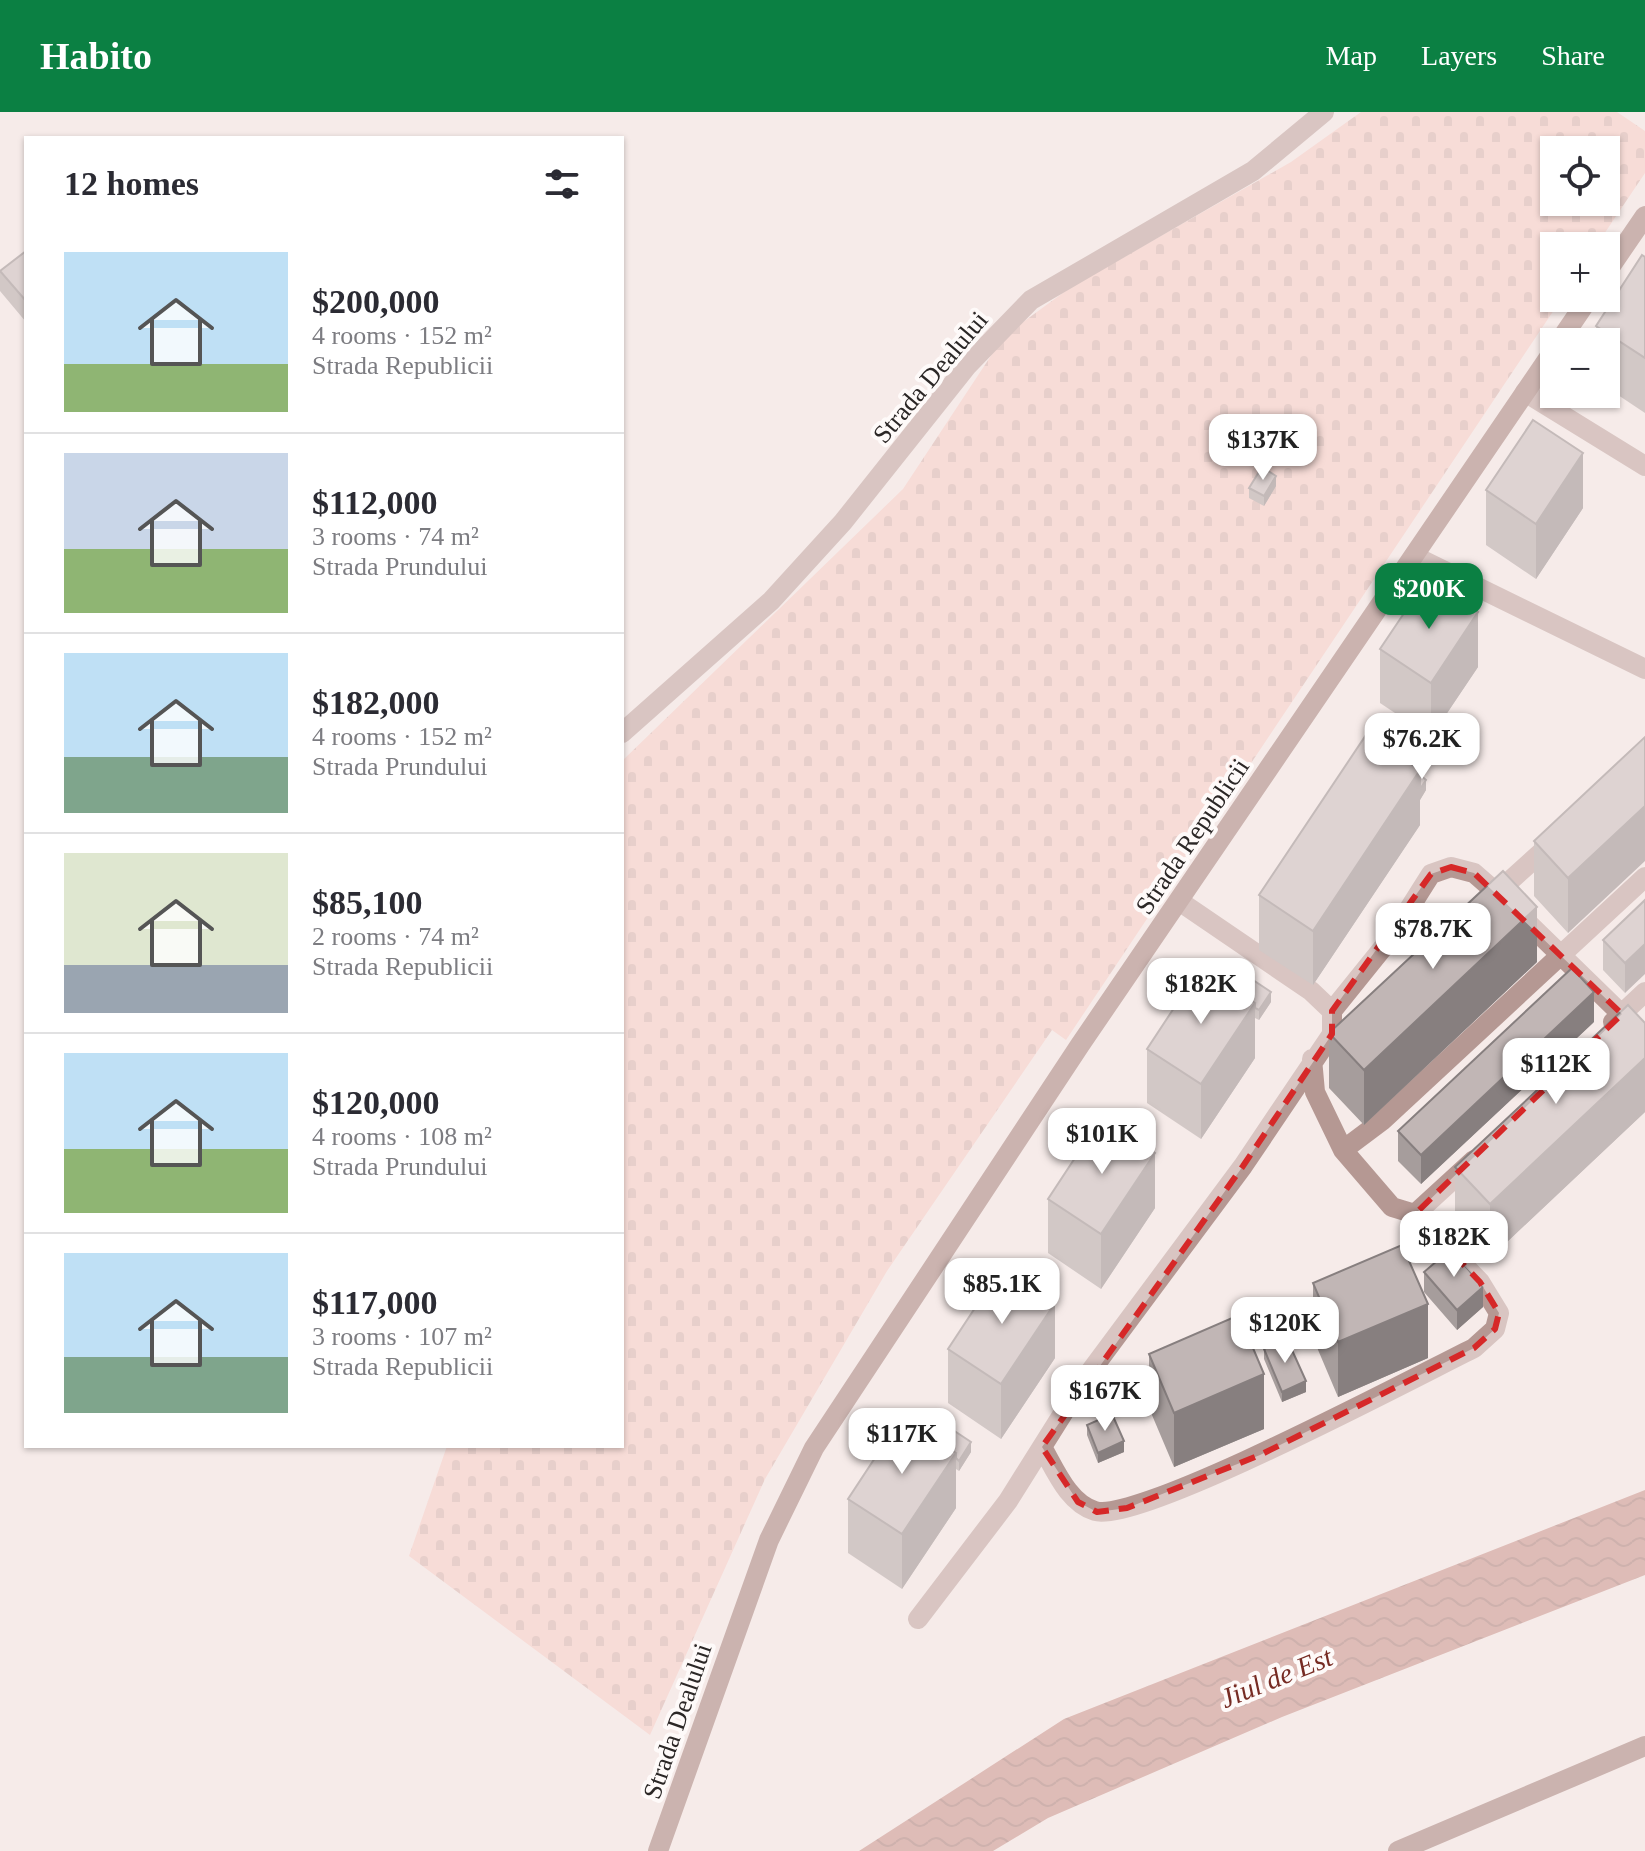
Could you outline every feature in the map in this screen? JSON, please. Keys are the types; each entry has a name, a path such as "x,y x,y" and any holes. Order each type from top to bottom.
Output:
{"main road":[{"path":"1620,253 1645,216"},
{"name":"Strada Republicii","path":"743,1607 787,1498 822,1434 888,1330 1540,370"},
{"name":"Strada Dealului","path":"658,1851 743,1607"},
{"path":"1398,1851 1645,1746"}],"street":[{"name":"Strada Dealului","path":"624,731 771,601 871,489 967,366 1031,300 1253,171 1324,112"},
{"path":"1525,392 1645,466"},
{"path":"1414,556 1645,669"},
{"path":"1475,914 1567,829"},
{"path":"1332,1011 1390,939 1431,874 1451,867 1474,873 1497,893 1645,1037"},
{"path":"1343,1150 1383,1120 1645,877"},
{"path":"918,1619 1008,1501 1084,1380 1243,1166 1312,1059 1341,1034 1332,1011 1311,991 1179,901"},
{"path":"1600,1036 1645,992"},
{"path":"1042,1447 1078,1502 1097,1512 1127,1508 1260,1455 1474,1348 1495,1329 1499,1313 1480,1282 1415,1214 1392,1207 1343,1150 1315,1092 1312,1059"},
{"path":"1415,1214 1489,1145"}],"highlighted area":[{"path":"1451,867 1474,873 1622,1014 1415,1214 1480,1282 1499,1313 1495,1329 1474,1348 1260,1455 1127,1508 1097,1512 1078,1502 1042,1447 1243,1166 1332,1034 1332,1011 1431,874"}],"green space":[{"path":"1361,112 1617,112 1645,131 1645,173 1620,210 1620,136 1540,136 1540,216 1616,216 1605,232 1540,232 1540,312 1553,312 1066,1040 1052,1030 887,1271 765,1479 650,1735 409,1556 446,1448 624,1448 624,759 903,489 1004,336 1071,287 1291,162"}],"water":[{"name":"Jiul de Est","path":"1645,1490 1645,1575 1282,1717 1048,1818 993,1851 859,1851 1064,1719"}],"building":[{"path":"24,253 24,299 0,271"},
{"path":"1642,255 1645,257 1645,358 1620,342 1620,328 1596,326 1605,312 1620,312 1620,289"},
{"path":"1533,420 1583,453 1536,524 1486,490"},
{"path":"1262,467 1276,476 1264,496 1249,488"},
{"path":"1427,579 1478,612 1431,683 1380,649"},
{"path":"1366,735 1420,770 1313,931 1259,895"},
{"path":"1645,737 1645,806 1568,878 1534,841"},
{"path":"1420,775 1426,780 1420,789"},
{"path":"1503,871 1537,907 1364,1070 1329,1033"},
{"path":"1645,900 1645,944 1625,963 1603,940"},
{"path":"1232,966 1271,992 1259,1010 1255,1008 1255,1003 1222,981"},
{"path":"1201,967 1255,1003 1201,1084 1147,1049"},
{"path":"1572,968 1594,992 1421,1155 1398,1131"},
{"path":"1628,1005 1645,1023 1645,1058 1490,1204 1455,1167"},
{"path":"1102,1117 1155,1153 1101,1234 1048,1199"},
{"path":"1402,1245 1428,1304 1338,1342 1313,1283"},
{"path":"1451,1249 1483,1287 1457,1310 1424,1272"},
{"path":"1002,1267 1055,1303 1001,1384 948,1349"},
{"path":"1239,1315 1264,1374 1174,1413 1149,1354"},
{"path":"1287,1339 1306,1381 1282,1392 1264,1349"},
{"path":"1112,1414 1124,1441 1098,1453 1087,1425"},
{"path":"932,1416 971,1442 959,1461 956,1453 923,1431"},
{"path":"902,1417 956,1453 902,1534 848,1499"}]}
